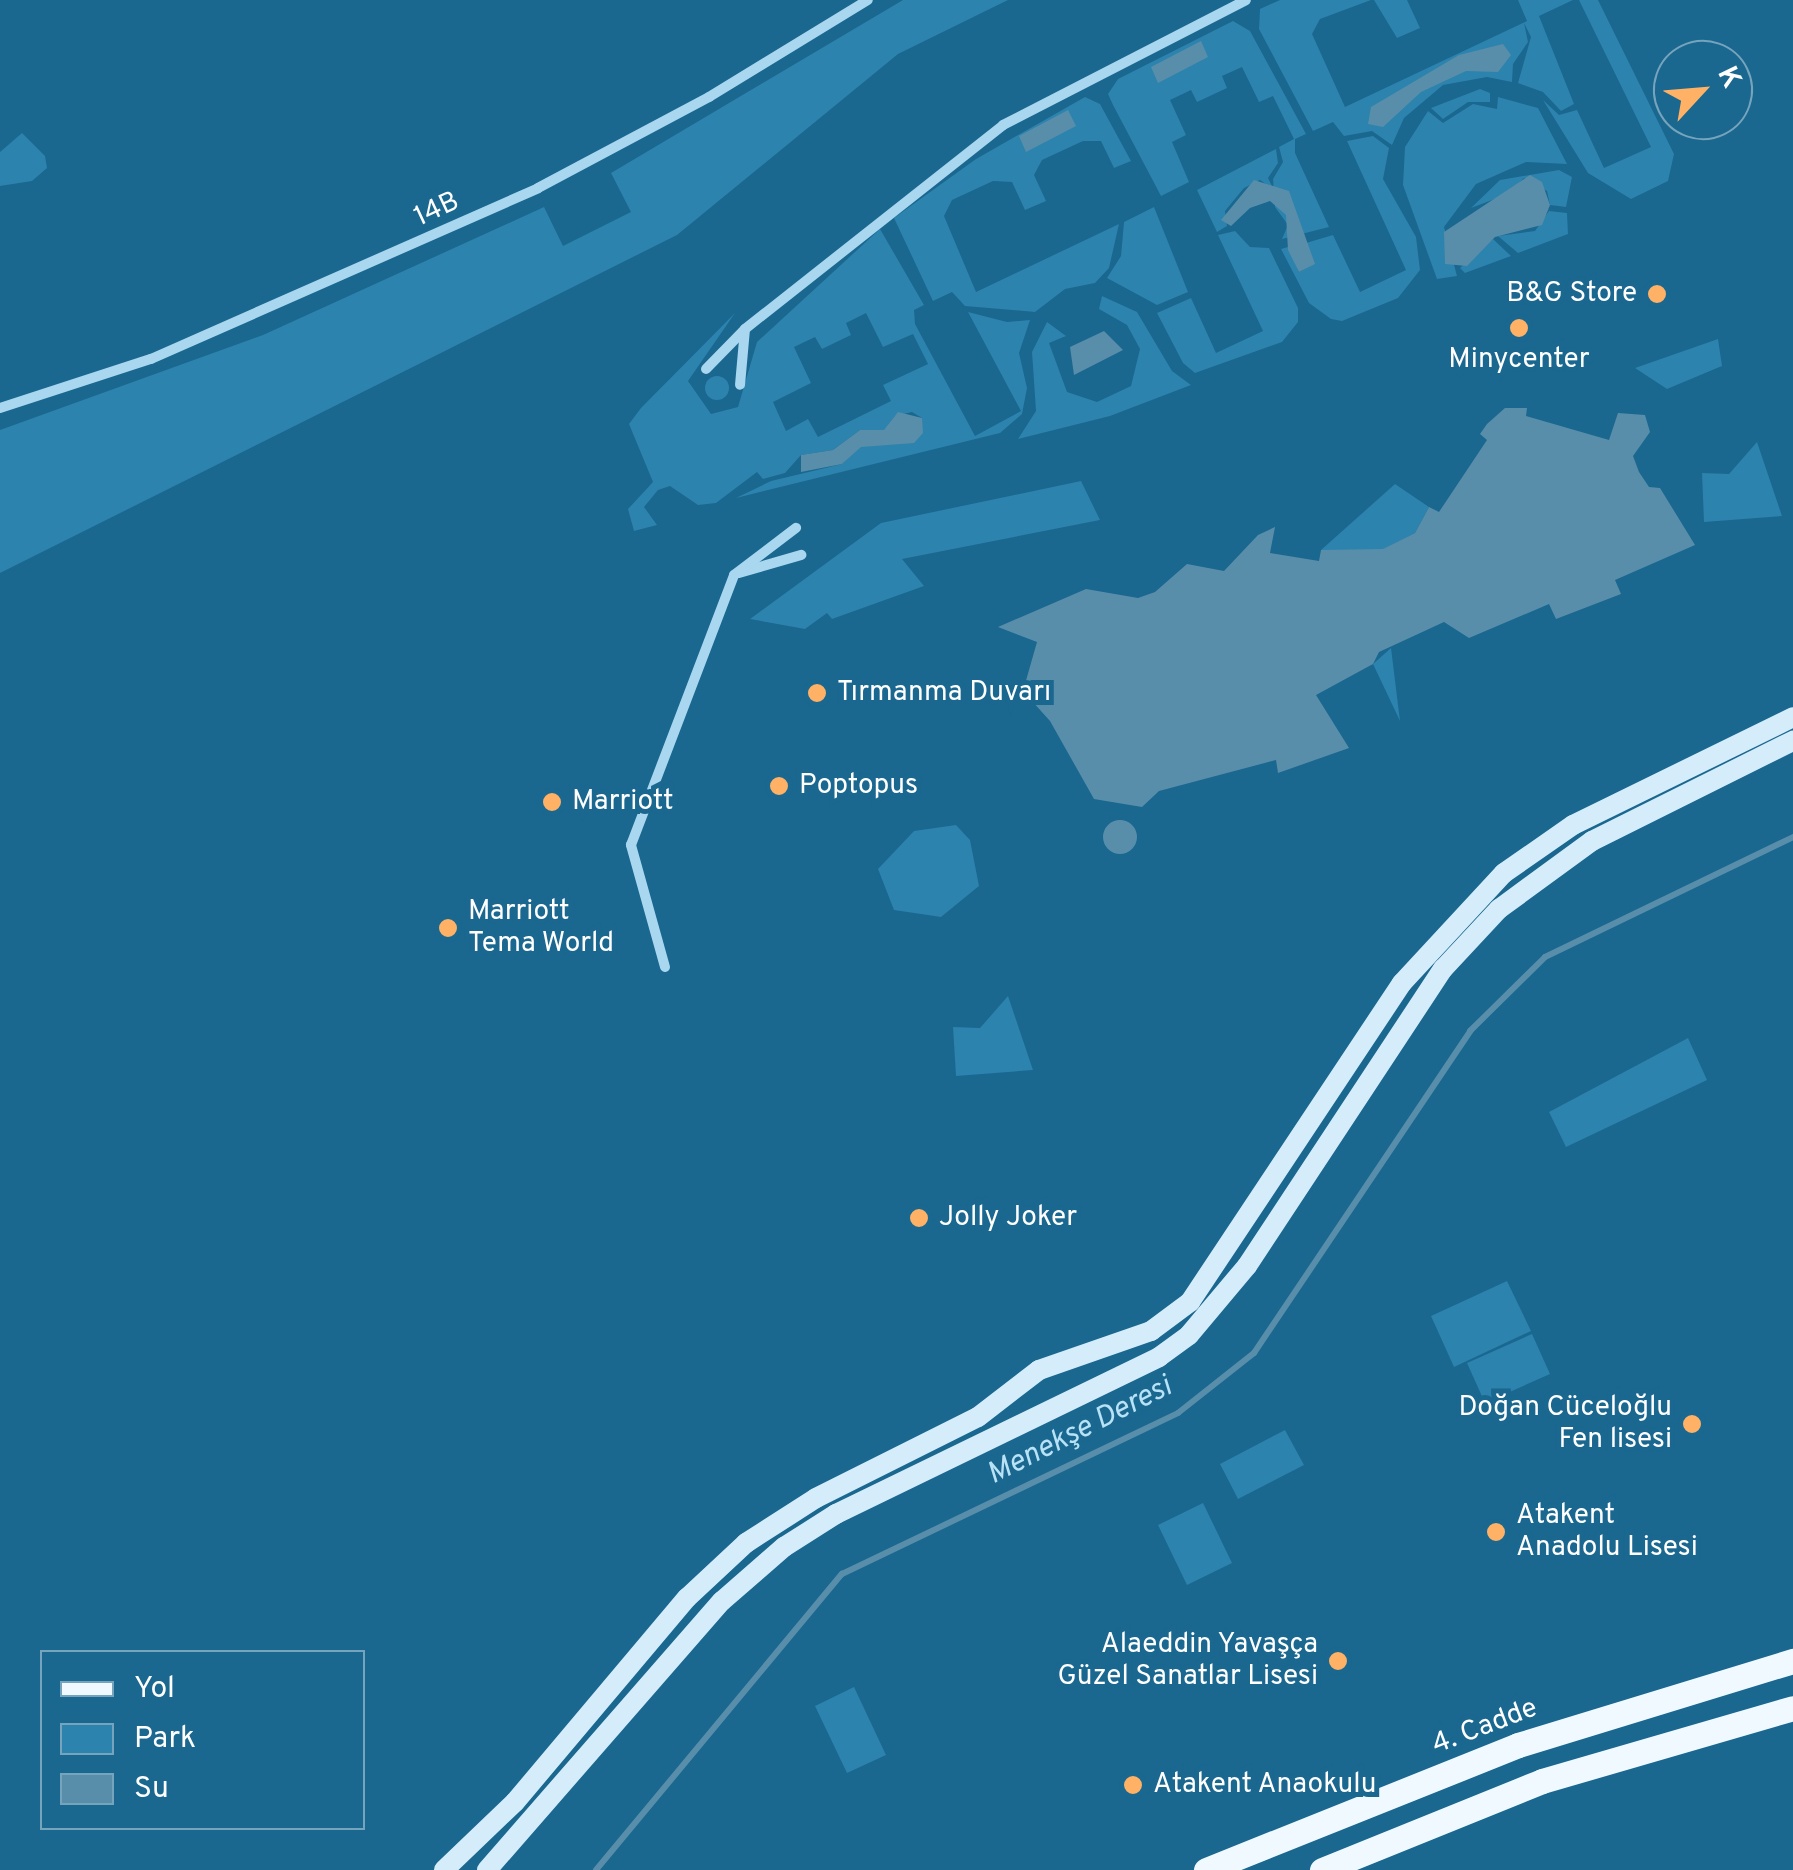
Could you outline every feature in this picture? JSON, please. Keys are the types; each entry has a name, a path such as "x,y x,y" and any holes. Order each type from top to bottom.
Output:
{"main road":[{"name":"4. Cadde","path":"1206,1870 1518,1745 1793,1661"},
{"path":"1322,1870 1542,1781 1793,1708"}],"street":[{"name":"14B","path":"0,408 150,359 538,188 709,97 868,0"},
{"path":"706,368 745,329 1003,125 1246,0"},
{"path":"740,385 745,329"},
{"path":"665,968 631,844 734,574 796,528"},
{"path":"734,574 800,555"},
{"path":"444,1870 515,1802 717,1566 800,1507 950,1433 1039,1370 1151,1331 1190,1302 1402,983 1504,873 1574,825 1793,716"},
{"path":"487,1870 752,1572 836,1514 1159,1357 1217,1308 1399,1030 1452,958 1499,910 1592,841 1793,741"},
{"path":"1071,1358 1088,1382 1077,1397"},
{"path":"1011,1392 1023,1411 1046,1412"}],"green space":[{"path":"903,0 1008,0 898,54 677,235 0,573 0,430 263,335 544,207 563,246 631,212 611,173"},
{"path":"1280,0 1371,0 1320,19 1312,34 1345,107 1527,21 1518,0 1573,0 1539,16 1574,104 1561,111 1543,92 1518,83 1531,37 1524,23 1528,42 1513,64 1512,82 1487,77 1443,85 1404,118 1392,145 1372,131 1344,136 1333,122 1313,131 1259,29 1260,9"},
{"path":"1374,0 1407,0 1420,28 1397,38"},
{"path":"1579,0 1598,0 1653,111 1653,140 1667,140 1674,154 1668,181 1631,199 1588,173 1543,100 1559,115 1577,110 1604,168 1651,147"},
{"path":"1233,21 1250,31 1306,134 1295,139 1295,153 1329,227 1282,239 1288,225 1275,207 1273,179 1283,162 1279,147 1294,139 1273,96 1259,102 1242,67 1222,76 1227,88 1197,102 1191,90 1170,100 1186,135 1172,142 1189,182 1161,196 1113,105 1108,94 1118,79"},
{"path":"1480,89 1490,93 1490,102 1468,102 1443,119 1431,108"},
{"path":"1085,97 1100,104 1131,161 1114,168 1101,141 1083,141 1042,160 1034,175 1046,201 1025,210 1012,182 993,181 952,200 944,216 976,292 1119,224 1109,268 1095,283 1065,289 1035,312 965,306 952,292 933,301 894,218 976,159"},
{"path":"1498,97 1538,108 1567,164 1526,162 1476,184 1444,227 1457,276 1437,279 1403,185 1405,147 1428,111 1443,123 1473,104 1497,109"},
{"path":"22,133 45,156 47,168 32,181 0,186 0,152"},
{"path":"1373,136 1389,148 1383,179 1416,237 1420,270 1398,298 1342,321 1331,319 1309,303 1281,249 1288,247 1299,272 1314,264 1306,243 1333,235 1360,292 1406,270 1347,141"},
{"path":"1276,149 1278,163 1268,178 1274,190 1260,180 1244,188 1225,211 1227,226 1217,232 1197,190"},
{"path":"1559,170 1572,177 1566,207 1550,205 1547,191 1524,178 1508,194 1471,208 1500,180"},
{"path":"1154,207 1188,292 1157,305 1107,278 1121,256 1124,222"},
{"path":"1549,211 1567,213 1568,234 1518,253 1498,236 1535,231"},
{"path":"880,229 924,305 914,310 915,324 975,436 1021,411 968,312 1007,322 1030,320 1019,353 1027,388 1022,414 1000,433 736,498 771,481 842,464 860,447 922,418 912,412 895,416 885,430 860,430 833,450 801,455 785,473 763,479 757,472 716,503 698,505 670,486 658,490 644,507 657,525 634,531 628,509 653,482 629,424 735,313 688,381 711,414 738,407 757,342","holes":["866,313 883,347 913,334 928,364 883,385 891,401 818,437 808,419 786,431 773,402 811,383 794,347 815,337 822,349 851,335 846,323"]},
{"path":"1235,231 1250,247 1269,248 1298,308 1298,322 1282,342 1195,373 1183,363 1157,313 1191,298 1216,353 1263,331 1218,235"},
{"path":"1493,239 1511,256 1465,273 1460,268"},
{"path":"1102,296 1137,312 1172,371 1191,385 1110,416 1018,439 1036,411 1032,352 1047,322 1066,336 1049,343 1067,392 1097,402 1131,386 1140,349 1127,325 1099,309"},
{"path":"1718,339 1722,366 1667,389 1635,368"},
{"path":"717,376 729,388 717,400 705,388"},
{"path":"1757,442 1782,516 1704,522 1702,473 1729,474"},
{"path":"1081,481 1100,520 902,559 924,586 832,619 827,613 805,629 750,619 881,523"},
{"path":"1395,484 1429,507 1415,533 1382,550 1321,550"},
{"path":"1391,648 1400,721 1373,664"},
{"path":"956,825 970,840 979,886 941,917 894,910 878,869 914,831"},
{"path":"1008,996 1033,1070 956,1076 953,1027 980,1028"},
{"path":"1688,1038 1707,1080 1566,1147 1549,1112"},
{"path":"1507,1281 1531,1331 1454,1367 1431,1316"},
{"path":"1532,1334 1550,1374 1485,1403 1467,1363"},
{"path":"1285,1430 1304,1465 1238,1499 1220,1464"},
{"path":"1203,1503 1232,1563 1187,1585 1158,1525"},
{"path":"854,1687 886,1755 847,1773 815,1706"}],"water":[{"path":"1201,41 1208,57 1158,83 1151,67"},
{"path":"1503,44 1511,55 1498,72 1466,71 1421,92 1383,127 1368,124 1371,107 1459,55"},
{"path":"1068,110 1076,126 1026,152 1019,136"},
{"path":"1530,175 1542,182 1550,205 1542,225 1495,237 1467,266 1445,264 1444,232"},
{"path":"1254,180 1289,191 1315,264 1299,272 1288,250 1286,215 1270,201 1250,208 1231,226 1221,220"},
{"path":"1104,331 1123,350 1074,375 1070,347"},
{"path":"1505,408 1527,408 1526,416 1609,440 1618,413 1645,415 1650,432 1633,456 1639,472 1649,487 1660,488 1695,545 1615,580 1621,594 1556,619 1549,604 1469,638 1444,622 1379,652 1373,664 1316,695 1349,748 1278,773 1276,760 1159,791 1142,807 1094,799 1050,721 1023,691 1037,642 998,627 1086,589 1138,598 1155,592 1187,564 1224,571 1258,535 1275,527 1270,553 1319,561 1321,550 1383,549 1415,533 1429,507 1439,512 1487,440 1480,434"},
{"path":"898,412 922,418 923,433 914,443 861,447 842,464 801,472 801,455 833,450 860,430 884,430"},
{"path":"1120,820 1132,825 1137,837 1132,849 1120,854 1108,849 1103,837 1108,825"}],"waterway":[{"name":"Menekşe Deresi","path":"596,1870 842,1574 1178,1413 1254,1353 1470,1031 1545,957 1793,837"}],"place":[{"name":"B&G Store","path":"1657,294"},
{"name":"Minycenter","path":"1519,328"},
{"name":"Tırmanma Duvarı","path":"817,693"},
{"name":"Poptopus","path":"779,786"},
{"name":"Marriott","path":"552,802"},
{"name":"Marriott Tema World","path":"448,928"},
{"name":"Jolly Joker","path":"919,1218"},
{"name":"Doğan Cüceloğlu Fen lisesi","path":"1692,1424"},
{"name":"Atakent Anadolu Lisesi","path":"1496,1532"},
{"name":"Alaeddin Yavaşça Güzel Sanatlar Lisesi","path":"1338,1661"},
{"name":"Atakent Anaokulu","path":"1133,1785"}]}
